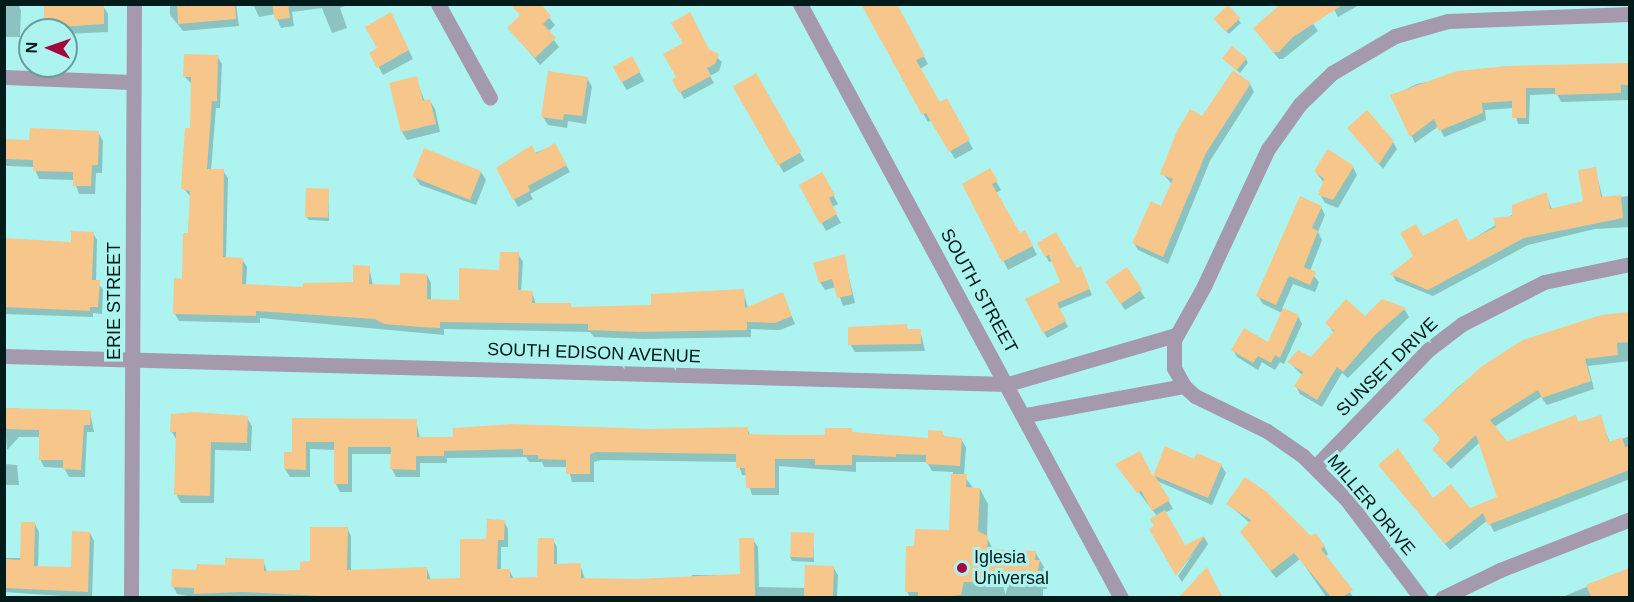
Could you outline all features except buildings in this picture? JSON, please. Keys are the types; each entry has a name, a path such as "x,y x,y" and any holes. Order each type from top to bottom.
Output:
{"street":[{"name":"ERIE STREET","path":"131,597 134,360 132,82 134,4"},
{"path":"438,4 490,98"},
{"name":"SOUTH STREET","path":"800,4 1026,416 1121,597"},
{"path":"1026,416 1184,386 1173,362 1176,335 1204,286 1271,144 1300,104 1332,73 1395,36 1448,21 1629,14"},
{"path":"4,77 132,82"},
{"name":"SUNSET DRIVE","path":"1315,467 1428,350 1472,317 1554,278 1629,264"},
{"name":"SOUTH EDISON AVENUE","path":"4,356 1008,384 1176,335"},
{"name":"MILLER DRIVE","path":"1184,386 1278,438 1315,467 1360,516 1420,597"},
{"path":"1442,597 1500,570 1629,519"}],"place":[{"name":"Iglesia Universal","path":"962,568"}]}
